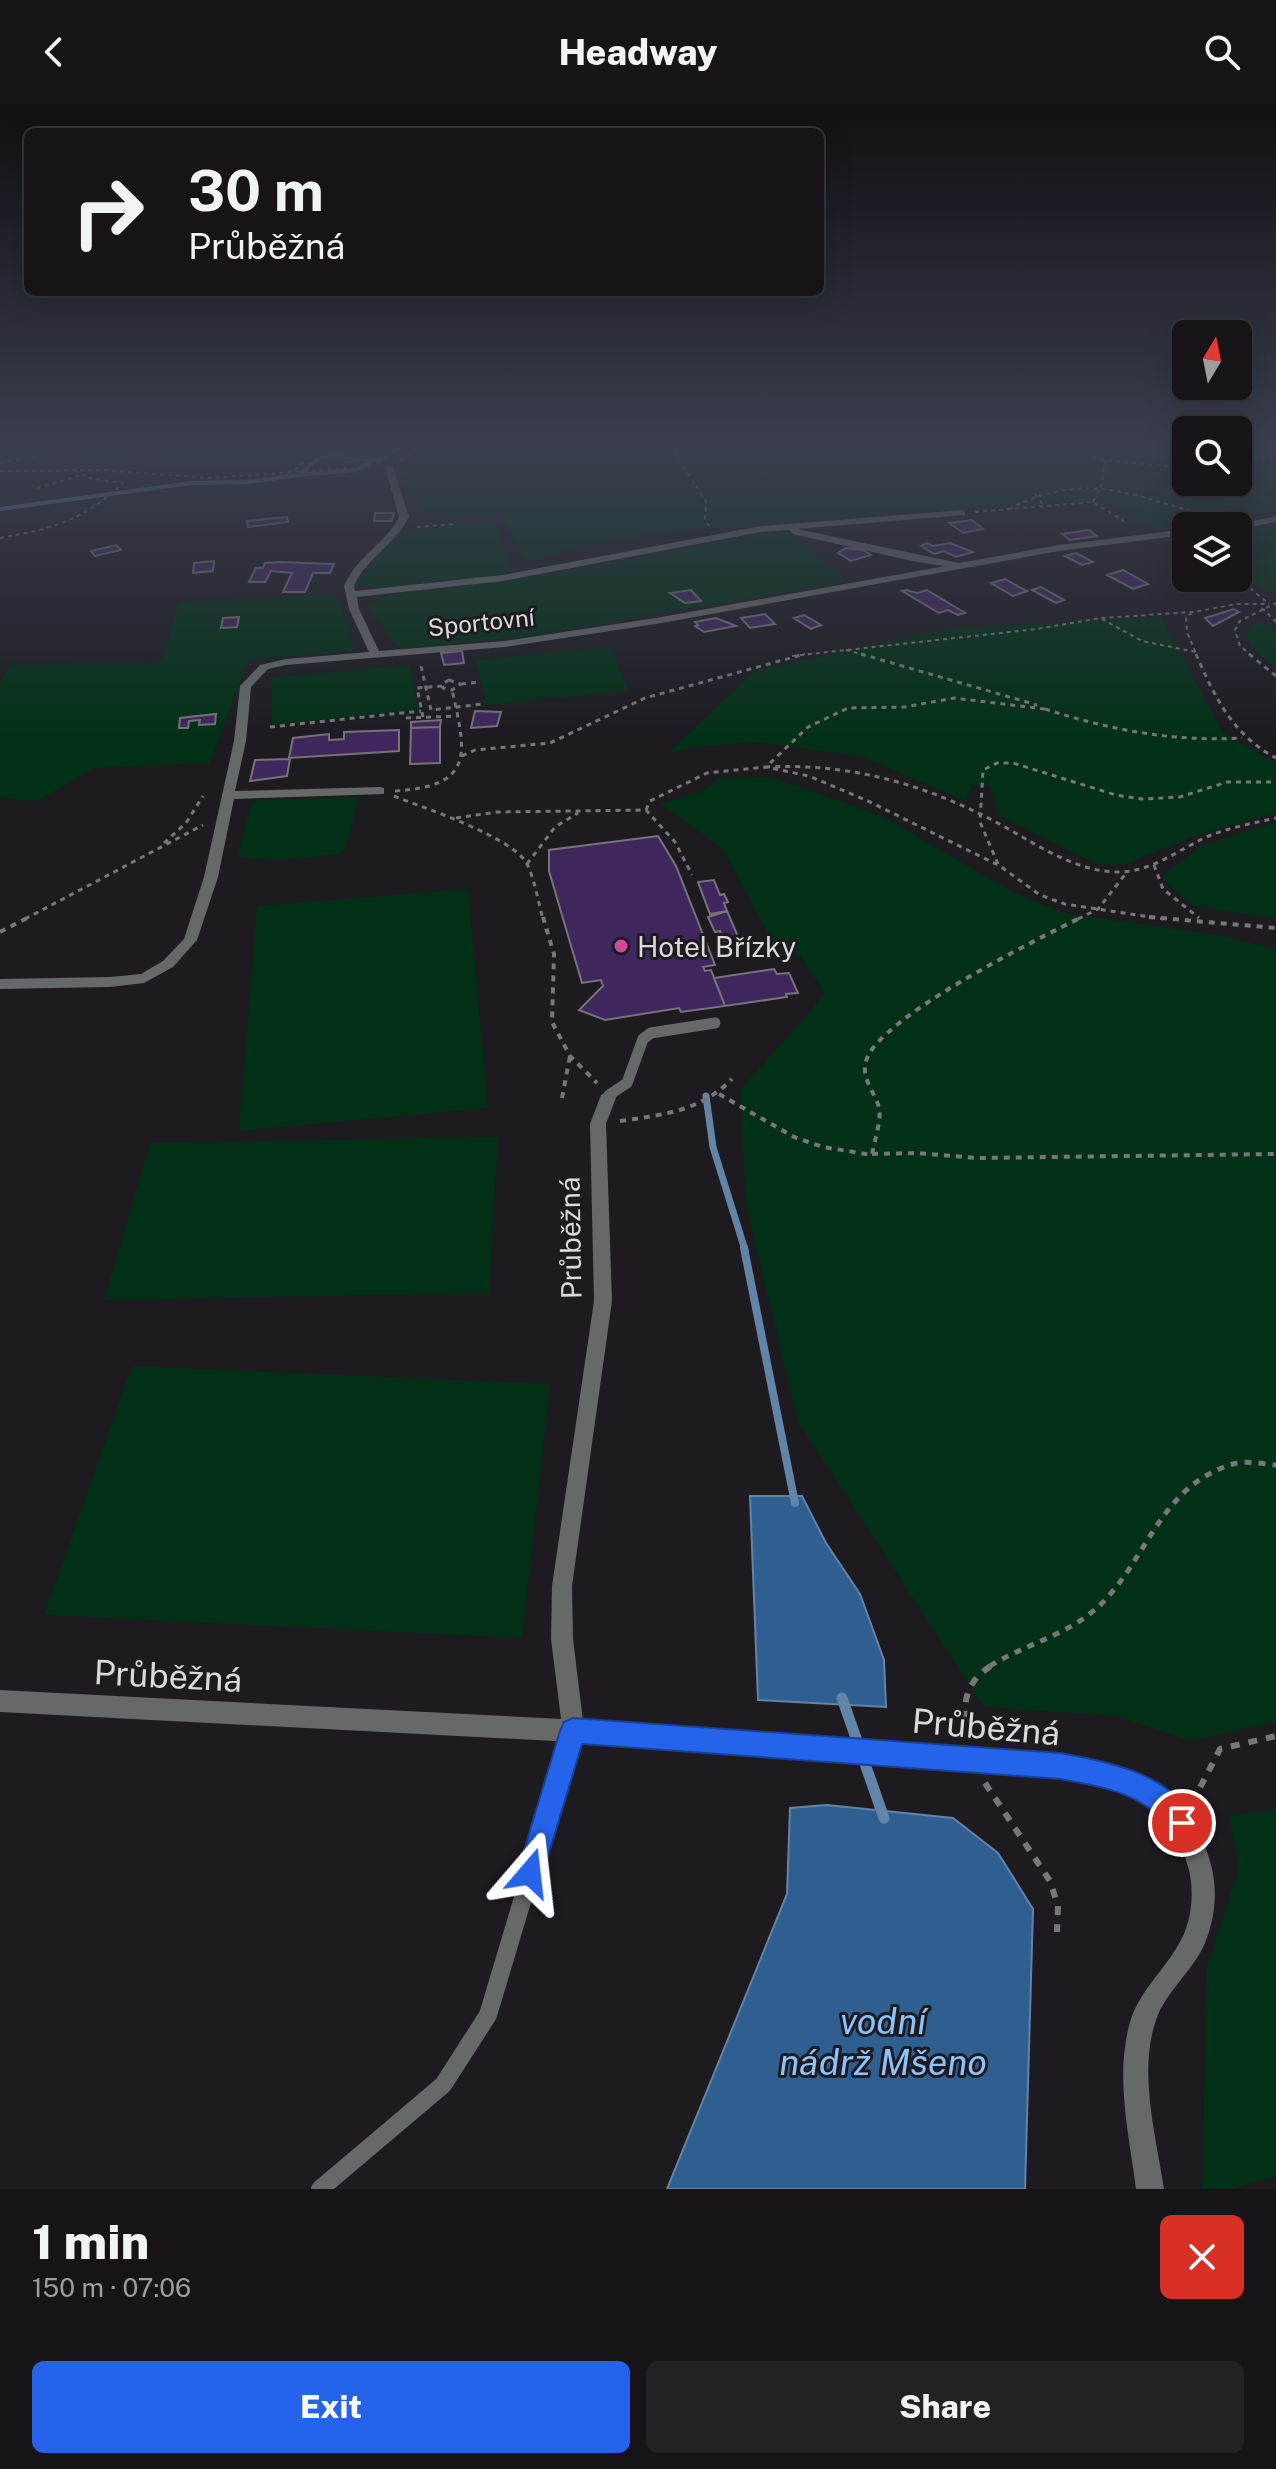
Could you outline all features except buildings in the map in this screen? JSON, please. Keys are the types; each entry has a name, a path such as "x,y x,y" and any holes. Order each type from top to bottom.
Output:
{"street":[{"path":"375,654 349,595 349,586 357,566 382,543"},
{"path":"349,595 503,578 689,543"},
{"path":"848,543 917,559 968,565"},
{"name":"Sportovní","path":"0,984 110,982 144,978 168,964 190,940 200,914 230,795 246,686 258,671 286,662 505,644 656,621 1103,543"},
{"path":"230,795 380,791"},
{"path":"598,1124 609,1095"},
{"name":"Průběžná","path":"573,1731 562,1639 562,1586 603,1301 598,1124"},
{"name":"Průběžná","path":"0,1701 573,1731 1060,1766 1108,1775 1160,1800 1182,1823 1195,1845 1204,1892 1193,1942 1152,2001 1138,2053 1138,2107 1150,2189"}],"lane":[{"path":"609,1095 627,1083 643,1039 651,1033 715,1023"},
{"path":"320,2189 443,2085 488,2015 573,1731"}],"path":[{"path":"1252,591 1269,604"},
{"path":"462,756 475,750 550,743 619,708 662,692 721,679 757,666 841,649 1037,629 1101,618 1194,612 1236,604 1276,603"},
{"path":"1269,604 1240,621 1235,636 1240,646 1276,676"},
{"path":"1262,608 1276,622"},
{"path":"1194,612 1186,617 1185,624 1227,717 1242,738 1276,758"},
{"path":"1101,618 1142,641 1196,652"},
{"path":"841,649 972,684 1045,709 1145,737 1198,741 1242,738"},
{"path":"411,651 421,666 431,710 483,704"},
{"path":"442,686 449,680 461,684 479,682"},
{"path":"452,690 461,684"},
{"path":"423,717 417,688 442,686 452,690"},
{"path":"380,791 417,791 440,786 453,777 462,756 452,690"},
{"path":"766,767 776,753 830,714 859,706 903,708 942,698 1045,709"},
{"path":"270,727 421,711"},
{"path":"406,718 457,716"},
{"path":"646,810 650,801 707,773 805,763 841,768 914,788 983,815 1090,868 1127,872 1154,865 1216,833 1276,818"},
{"path":"1000,866 980,822 983,815 980,779 983,770 997,763 1013,763 1116,795 1142,799 1180,797 1227,782 1276,782"},
{"path":"766,767 809,776 868,801 1000,866 1040,895 1065,904 1170,920 1202,920 1276,928"},
{"path":"380,791 454,819 515,849 527,864 554,954 552,1022 570,1056 609,1095"},
{"path":"160,847 186,823 203,796"},
{"path":"454,819 497,812 646,810 670,835 692,875"},
{"path":"0,932 62,902 226,812"},
{"path":"527,864 555,827 580,812"},
{"path":"1154,865 1158,883 1174,901 1202,920"},
{"path":"872,1155 880,1110 864,1072 867,1057 878,1044 901,1022 988,964 1098,909 1127,872"},
{"path":"562,1098 570,1056"},
{"path":"598,1124 691,1110 719,1094 732,1079"},
{"path":"719,1094 794,1137 823,1147 872,1155 918,1153 978,1158 1276,1154"},
{"path":"1057,1932 1058,1906 1050,1881 1000,1807 974,1760 966,1734 963,1705 979,1673 1012,1653 1066,1632 1106,1599 1183,1490 1235,1463 1276,1465"},
{"path":"1182,1823 1220,1749 1276,1736"}],"green space":[{"path":"390,543 503,543 513,574 378,588 358,584"},
{"path":"516,543 603,543 524,560"},
{"path":"714,543 802,543 847,581 531,636 409,648 398,646 366,606 386,595 540,576"},
{"path":"1252,543 1276,543 1276,593 1252,583"},
{"path":"337,595 354,648 248,660 210,763 95,768 35,802 0,797 0,683 10,665 156,662 163,659 179,602"},
{"path":"1161,617 1222,732 1276,763 1276,813 1200,834 1124,865 1097,864 999,816 990,786 973,785 966,801 862,757 755,742 694,747 667,754 755,671 945,629"},
{"path":"1255,623 1263,623 1276,633 1276,670 1249,645 1247,632"},
{"path":"611,647 628,691 487,705 476,660"},
{"path":"410,665 418,710 272,725 271,678"},
{"path":"771,777 882,816 1009,890 1064,913 1223,936 1276,949 1276,1722 1190,1741 1117,1716 984,1707 798,1422 746,1205 740,1090 825,994 800,956 773,943 722,848 660,804 701,792 719,778"},
{"path":"359,797 342,853 274,859 238,856 250,806 258,800"},
{"path":"1276,822 1276,919 1193,906 1166,883 1165,872 1204,845"},
{"path":"468,889 488,1108 239,1131 257,906"},
{"path":"498,1137 489,1293 104,1300 150,1143"},
{"path":"132,1366 550,1384 522,1638 44,1615"},
{"path":"1276,1809 1276,2176 1233,2189 1202,2189 1207,1966 1239,1868 1229,1816"}],"water":[{"path":"750,1496 802,1496 826,1543 860,1594 884,1660 886,1707 758,1700"},
{"name":"vodní nádrž Mšeno","path":"827,1805 953,1818 998,1853 1033,1909 1025,2189 667,2189 787,1894 790,1808"}],"waterway":[{"path":"706,1096 713,1147 745,1250"},
{"path":"744,1248 795,1503"},
{"path":"842,1698 884,1818"}],"place":[{"name":"Hotel Břízky","path":"621,946"}],"route":[{"path":"530,1873 573,1731 1060,1766 1108,1775 1138,1787 1160,1800 1182,1823"}]}
